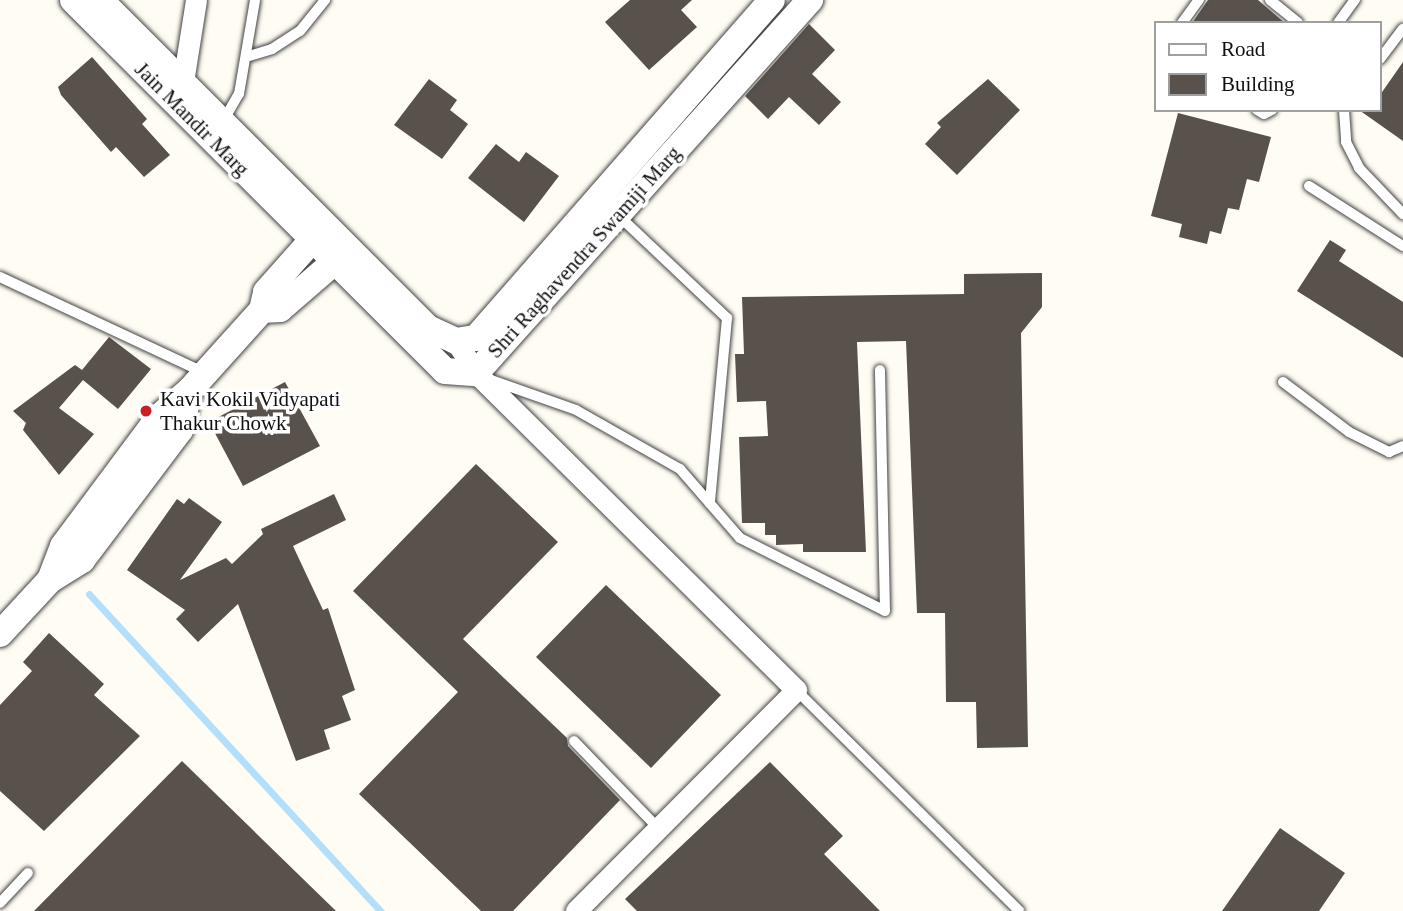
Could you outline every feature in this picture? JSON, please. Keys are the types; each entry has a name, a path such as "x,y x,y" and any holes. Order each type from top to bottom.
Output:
{"street":[{"name":"Jain Mandir Marg","path":"73,0 113,27 183,82 206,115"},
{"name":"Jain Mandir Marg","path":"100,0 113,27 206,115 318,232"},
{"path":"183,82 196,0"},
{"path":"772,1 801,10"},
{"name":"Shri Raghavendra Swamiji Marg","path":"318,232 405,319 445,371 476,373 680,126 772,1"},
{"name":"Shri Raghavendra Swamiji Marg","path":"680,126 801,10"},
{"name":"Shri Raghavendra Swamiji Marg","path":"405,319 456,341 476,338 606,215"},
{"path":"0,634 50,580 63,546 119,490 160,416 197,381 262,310 266,292 318,232"},
{"path":"262,310 280,309 342,256"},
{"path":"456,341 476,373 796,690 576,911"}],"lane":[{"path":"206,115 239,94 255,0"},
{"path":"246,57 272,49 300,31 325,0"},
{"path":"1183,21 1199,0"},
{"path":"1270,0 1296,21"},
{"path":"1339,21 1355,0"},
{"path":"1382,56 1403,29"},
{"path":"1344,112 1346,142 1360,168 1403,214"},
{"path":"1309,186 1403,246"},
{"path":"606,215 727,318 710,503"},
{"path":"0,277 197,381"},
{"path":"476,373 576,410 680,469 740,538 885,611 880,370"},
{"path":"1283,382 1349,432 1389,452 1403,446"},
{"path":"796,690 1018,911"},
{"path":"574,741 659,828"},
{"path":"0,903 28,873"}],"building":[{"path":"630,0 692,0 681,10 697,27 649,70 605,22"},
{"path":"1208,0 1258,0 1283,21 1193,21"},
{"path":"809,24 835,50 812,74 841,102 819,125 789,97 768,119 745,96"},
{"path":"92,57 147,119 142,124 170,155 144,177 116,147 111,152 61,95 58,87"},
{"path":"1403,62 1403,141 1362,112 1382,112 1382,92"},
{"path":"429,79 457,100 450,110 468,124 442,159 394,125"},
{"path":"988,79 1020,110 957,175 925,144 941,127 937,123"},
{"path":"1178,113 1271,137 1259,182 1247,179 1239,210 1228,208 1221,234 1210,231 1207,244 1179,237 1182,224 1151,216"},
{"path":"496,144 519,162 526,152 559,176 524,222 468,178"},
{"path":"1330,240 1346,250 1339,261 1403,302 1403,358 1297,291"},
{"path":"1042,273 1042,307 1021,333 1028,747 977,748 976,702 946,702 945,613 917,613 906,341 857,342 866,552 803,552 803,544 776,545 776,535 765,535 765,523 742,523 739,437 768,436 766,401 737,402 735,354 744,354 742,297 964,294 964,274"},
{"path":"109,337 151,369 118,409 83,380 59,408 94,434 59,475 23,430 26,423 13,411 75,365 82,370"},
{"path":"285,382 320,446 243,486 209,422"},
{"path":"476,464 558,542 463,639 567,738 568,746 620,800 513,911 481,911 359,794 458,692 353,591"},
{"path":"334,494 346,520 293,546 323,610 328,608 355,690 342,696 351,720 324,730 330,749 296,761 238,604 198,642 176,619 185,610 127,570 177,499 184,504 189,498 222,522 180,580 226,558 232,564 263,534 261,529"},
{"path":"606,585 721,695 651,768 536,657"},
{"path":"49,633 104,684 94,695 140,736 44,831 0,791 0,705 32,671 23,662"},
{"path":"182,761 336,911 34,911"},
{"path":"770,762 843,836 824,854 880,911 637,911 625,899"},
{"path":"1280,828 1345,873 1319,911 1222,911"}],"waterway":[{"path":"89,594 381,911"}],"place":[{"name":"Kavi Kokil Vidyapati Thakur Chowk","path":"146,411"}]}
